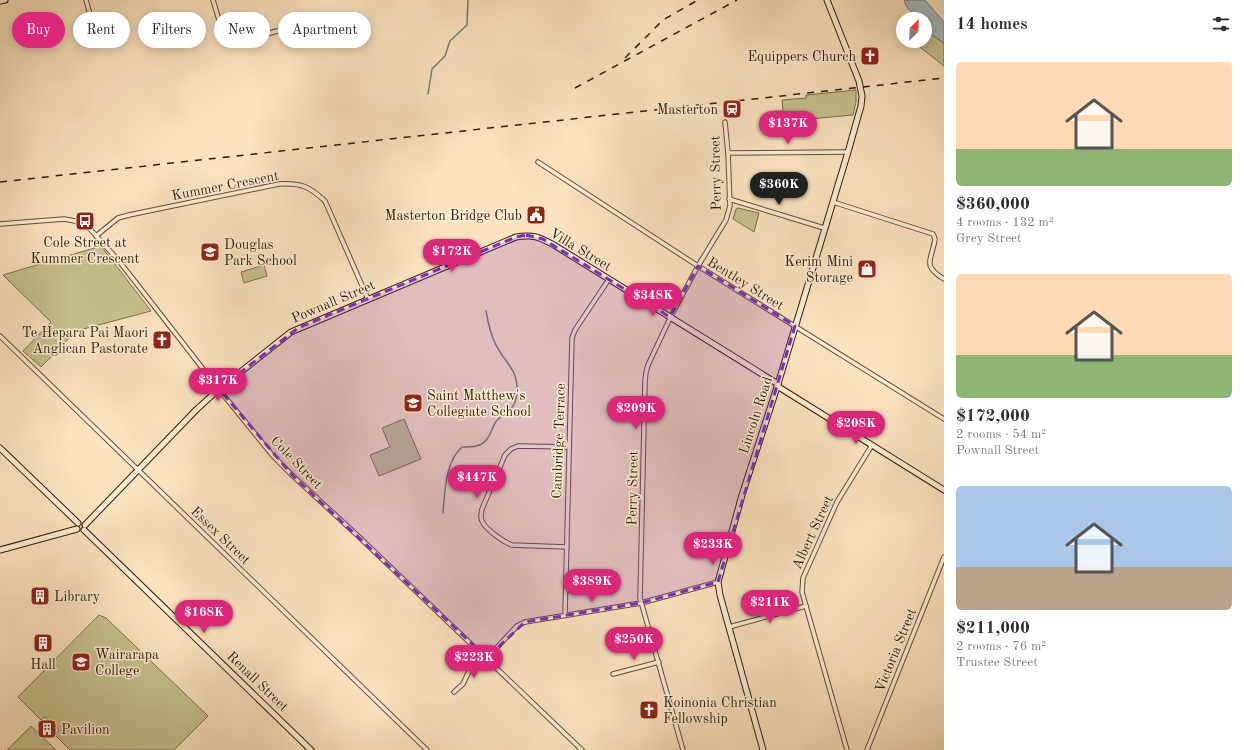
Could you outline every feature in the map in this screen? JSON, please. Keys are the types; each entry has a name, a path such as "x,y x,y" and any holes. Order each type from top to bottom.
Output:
{"street":[{"path":"0,2 5,0"},
{"path":"86,0 89,12"},
{"path":"212,0 224,37 231,43 237,43 277,31"},
{"name":"Lincoln Road","path":"763,750 720,595 718,582 742,495 833,202 861,106 861,88 856,70 827,0"},
{"name":"Perry Street","path":"683,750 641,603 640,594 645,380 648,365 670,318 698,266 726,220 730,206 730,199 725,122"},
{"path":"728,153 848,152"},
{"name":"Bentley Street","path":"538,162 698,266 944,419"},
{"name":"Kummer Crescent","path":"96,236 118,218 129,215 279,184 294,183 316,192 325,201 368,299"},
{"path":"730,199 824,228"},
{"path":"833,202 933,234 935,239 930,257 931,269 944,279"},
{"name":"Cole Street","path":"0,224 64,219 75,221 90,229 119,260 273,456 483,654 582,750"},
{"name":"Pownall Street","path":"85,527 196,410 219,389 291,332 516,237 526,235 535,236"},
{"name":"Villa Street","path":"535,236 554,245 609,279 944,490"},
{"name":"Cambridge Terrace","path":"565,615 572,338 575,330 609,279"},
{"name":"Essex Street","path":"0,336 427,750"},
{"name":"Albert Street","path":"847,750 802,592 803,578 837,502 872,445"},
{"path":"566,547 512,545 505,542 483,524 480,516 505,455 511,449 518,446 569,447"},
{"path":"0,448 78,526"},
{"path":"0,550 78,526 82,522 85,527"},
{"name":"Renall Street","path":"85,527 311,750"},
{"name":"Victoria Street","path":"867,750 944,557"},
{"path":"487,658 517,626 525,622 641,603 718,582"},
{"path":"729,627 806,606"},
{"path":"454,692 463,684 471,666 483,654"},
{"path":"613,674 659,662"}],"highlighted area":[{"path":"526,235 543,239 670,317 698,266 795,326 718,582 641,603 525,622 487,658 293,476 219,389 298,328 516,237"}],"shaded area":[{"path":"904,0 925,0 944,22 944,43 932,35 932,12 912,12 906,6"},
{"path":"932,35 944,43 944,66 921,48 932,48"},
{"path":"856,90 856,102 853,115 775,121 774,111 783,111 782,100 806,98 806,95"},
{"path":"738,208 759,213 754,232 733,219 736,209"},
{"path":"101,246 151,311 76,331 41,367 23,351 51,322 3,275"},
{"path":"264,265 267,276 244,283 241,272"},
{"path":"404,419 421,459 379,476 370,455 390,447 382,428"},
{"path":"99,615 106,618 208,716 174,750 70,750 55,735 59,730 45,717 41,720 18,697"},
{"path":"31,726 56,750 7,750"}],"waterway":[{"path":"428,94 432,69 445,56 450,41 467,25 468,0"},
{"path":"443,513 445,486 449,469 456,453 462,447 476,446 485,442 494,425 511,408 516,399 517,384 513,371 493,339 486,311"}],"railway":[{"path":"625,58 663,20 698,0"},
{"path":"575,88 737,0"},
{"path":"0,182 944,78"}],"place":[{"name":"Equippers Church","path":"870,56"},
{"name":"Masterton","path":"732,109"},
{"name":"Masterton Bridge Club","path":"536,215"},
{"name":"Cole Street at Kummer Crescent","path":"85,221"},
{"name":"Douglas Park School","path":"210,252"},
{"name":"Kerim Mini Storage","path":"867,269"},
{"name":"Te Hepara Pai Maori Anglican Pastorate","path":"162,340"},
{"name":"Saint Matthew's Collegiate School","path":"413,403"},
{"name":"Library","path":"40,596"},
{"name":"Hall","path":"43,643"},
{"name":"Wairarapa College","path":"81,662"},
{"name":"Koinonia Christian Fellowship","path":"649,710"},
{"name":"Pavilion","path":"47,729"}]}
